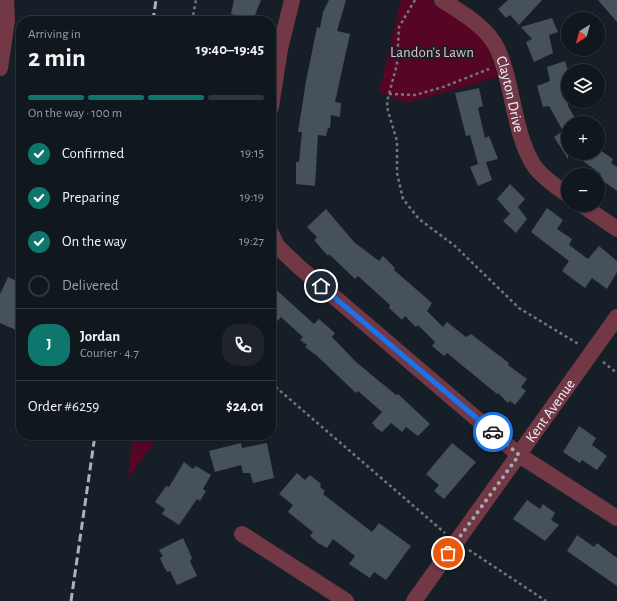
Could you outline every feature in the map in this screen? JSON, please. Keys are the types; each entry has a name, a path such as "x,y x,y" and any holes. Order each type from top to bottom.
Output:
{"street":[{"path":"0,68 7,20 6,0"},
{"path":"276,74 280,48 292,0"},
{"name":"Clayton Drive","path":"442,0 481,26 497,47 525,147 536,168 561,190"},
{"path":"592,212 617,229"},
{"path":"276,244 298,266 519,455 617,518"},
{"name":"Kent Avenue","path":"414,601 617,317"},
{"path":"242,534 346,601"}],"path":[{"path":"193,16 196,0"},
{"path":"415,0 399,27 397,64 389,94 388,111 397,141 399,185 403,199 412,212 468,258 496,288 519,308 530,316 576,342 617,374"},
{"path":"389,94 415,96 443,87 502,64"},
{"path":"276,388 456,541 546,601"}],"green space":[{"name":"Landon's Lawn","path":"401,0 430,0 472,29 486,43 498,77 408,103 379,92"},
{"path":"132,440 156,440 128,478"}],"building":[{"path":"234,0 261,0 255,16 238,16 231,14"},
{"path":"329,0 346,0 337,31 350,34 335,102 341,103 340,117 331,115 330,128 328,128 326,136 318,135 315,186 296,184 296,162 299,162 302,132 298,132 306,81 317,27 320,28 323,12"},
{"path":"508,0 542,0 519,25 510,15 506,18 498,9"},
{"path":"598,0 617,0 617,22"},
{"path":"552,18 558,32 549,35 553,53 534,62 526,42 532,39 521,27"},
{"path":"565,61 566,64 561,64 561,108 569,108 574,116 561,116 561,127 549,106 543,107 537,86 550,81 547,67"},
{"path":"479,88 483,106 478,108 485,138 489,136 498,159 486,162 492,180 478,186 470,167 478,164 470,135 466,136 455,93"},
{"path":"561,132 561,148 554,137"},
{"path":"605,153 613,159 611,163 617,167 617,191 605,182 605,168 593,168 582,160 605,160"},
{"path":"510,184 525,199 518,207 527,219 516,233 503,221 510,214 497,199"},
{"path":"547,208 563,220 557,229 572,239 569,245 588,259 599,246 617,261 617,272 607,289 592,278 585,288 562,271 569,261 531,232"},
{"path":"326,209 354,242 379,261 383,256 395,268 394,270 432,303 427,311 443,327 447,322 466,337 471,334 527,379 521,387 526,391 515,405 510,401 508,403 498,393 497,394 447,353 444,356 432,346 435,342 418,325 416,327 405,316 402,320 389,308 390,305 358,276 355,279 329,254 328,256 314,240 317,237 307,227"},
{"path":"8,277 16,281 16,330 0,323 0,294"},
{"path":"276,290 314,324 319,319 335,333 332,337 356,362 396,395 398,394 430,424 418,436 406,427 402,432 391,423 382,432 376,428 372,423 382,412 358,391 356,393 316,355 305,347 307,345 300,340 303,337 281,317 276,322"},
{"path":"579,426 596,438 592,445 607,456 597,470 582,460 580,463 563,452"},
{"path":"241,443 242,448 267,443 274,478 253,483 250,473 243,473 241,465 215,472 209,451"},
{"path":"452,443 476,462 444,499 434,491 439,485 426,474"},
{"path":"184,462 193,469 196,466 211,475 203,489 206,491 200,501 197,499 179,525 162,514 165,509 155,502 166,486 169,487"},
{"path":"297,473 305,480 310,475 321,484 320,487 325,491 323,494 372,532 379,523 411,546 386,580 374,572 370,578 349,564 355,556 333,539 327,548 318,543 310,536 313,532 288,512 293,505 279,494"},
{"path":"527,500 540,509 543,504 555,513 551,520 559,525 545,541 513,519"},
{"path":"577,535 594,547 597,543 617,558 617,586 567,551"},
{"path":"183,538 192,558 190,561 197,576 177,585 170,571 167,572 163,565 160,558 163,556 159,550"}],"railway":[{"path":"154,16 156,0"},
{"path":"71,601 94,440"}],"way so far":[{"path":"448,553 519,455 493,432"}],"route":[{"path":"321,286 493,432"}]}
